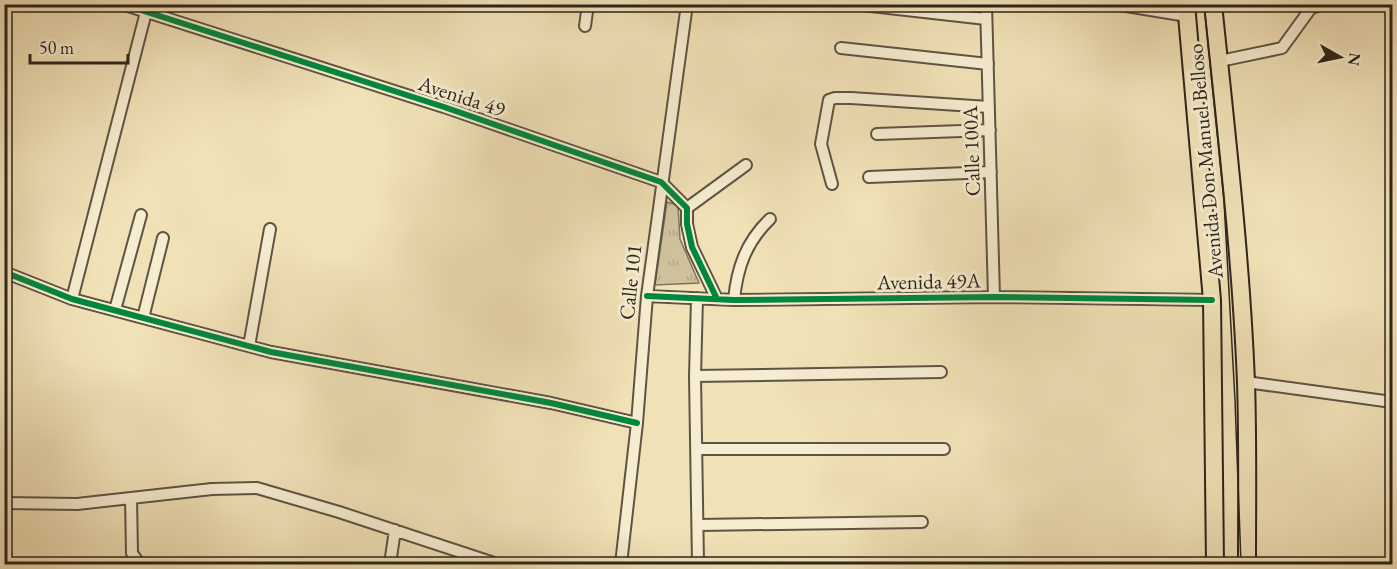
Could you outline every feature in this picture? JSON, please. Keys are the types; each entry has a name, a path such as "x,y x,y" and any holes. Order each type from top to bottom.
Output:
{"main road":[{"name":"Avenida Don Manuel Belloso","path":"1213,4 1241,300 1246,382 1247,564"},
{"name":"Avenida Don Manuel Belloso","path":"1187,10 1212,300 1215,564"}],"street":[{"name":"Avenida 49","path":"122,4 444,107 661,182 687,208"},
{"path":"585,26 588,4"},
{"name":"Calle 101","path":"621,564 638,423 647,296 687,4"},
{"path":"853,4 986,19"},
{"name":"Calle 100A","path":"986,4 994,297"},
{"path":"1114,4 1187,10"},
{"path":"1220,61 1282,48 1311,8 1323,4"},
{"path":"72,299 146,12"},
{"path":"841,48 988,64"},
{"path":"832,183 821,144 829,100 851,98 989,106"},
{"path":"878,134 990,130"},
{"path":"717,299 692,247 687,208 746,165"},
{"path":"869,177 991,172"},
{"path":"115,310 141,215"},
{"path":"734,300 736,274 739,267 756,233 770,219"},
{"path":"249,346 270,229"},
{"path":"143,318 163,238"},
{"path":"4,272 72,299 271,352 551,403 638,423"},
{"name":"Avenida 49A","path":"647,296 734,300 994,297 1212,300"},
{"path":"697,298 695,376 698,564"},
{"path":"695,376 941,372"},
{"path":"1246,382 1392,402"},
{"path":"697,449 944,449"},
{"path":"4,503 77,504 212,489 257,488 497,564"},
{"path":"131,498 132,553 138,562 146,564"},
{"path":"698,525 922,522"},
{"path":"390,564 395,530"}],"green space":[{"path":"667,202 678,205 680,239 699,283 655,285"}],"tram line":[{"path":"1204,4 1224,201 1241,564"}],"cycle path":[{"path":"122,4 444,107 661,182 687,208 687,224 692,247 717,299"},
{"path":"4,272 72,299 271,352 551,403 637,423"},
{"path":"647,296 734,300 994,297 1212,300"}]}
